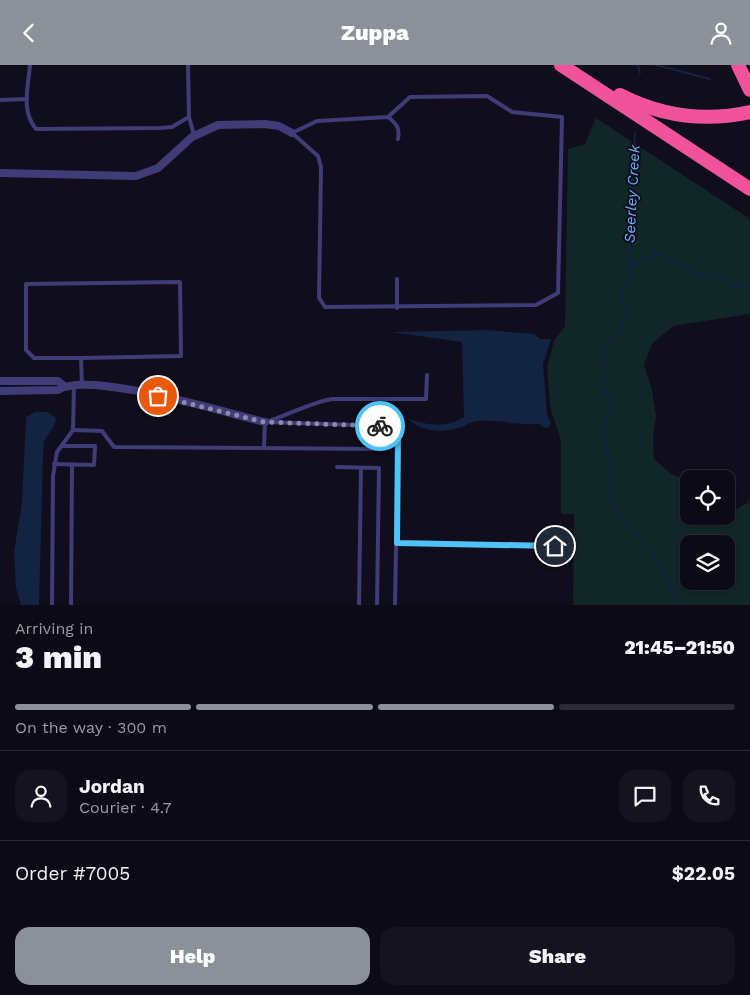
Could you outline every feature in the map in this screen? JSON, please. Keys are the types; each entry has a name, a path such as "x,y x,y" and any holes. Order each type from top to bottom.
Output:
{"highway":[{"path":"561,65 750,189"},
{"path":"572,65 620,95 663,112 697,117 726,117 749,113"},
{"path":"738,65 750,90"}],"street":[{"path":"0,173 136,176 158,168 194,135 212,127 235,123 270,124 292,133"},
{"path":"0,381 58,381 64,386"},
{"path":"0,391 58,390 64,386 78,385 128,389 264,422"}],"lane":[{"path":"30,65 27,99 28,119 36,129 160,128 172,127 189,117"},
{"path":"188,65 189,117 194,135"},
{"path":"487,96 512,112 562,117 558,293 536,305 397,308 325,307 319,298 321,167 318,156 292,133 317,121 388,117 410,97 487,96"},
{"path":"0,100 27,99"},
{"path":"388,117 396,123 399,131 398,139"},
{"path":"397,279 397,308"},
{"path":"180,283 181,356 81,358 34,358 26,350 26,284 180,283"},
{"path":"52,605 54,464 57,452 73,430 81,358"},
{"path":"264,422 292,414 319,401 332,399 426,399 427,375"},
{"path":"264,422 378,425 387,426 398,434 395,605"},
{"path":"264,422 264,447"},
{"path":"73,430 102,431 114,447 377,449 378,425"},
{"path":"54,464 94,465 95,446 62,446"},
{"path":"71,605 72,464"},
{"path":"337,467 379,468 377,605"},
{"path":"359,605 361,467"},
{"path":"397,543 555,546"}],"green space":[{"path":"596,118 750,219 750,314 673,326 652,344 644,365 652,390 656,416 653,437 654,459 670,473 680,478 680,525 735,525 735,510 750,501 750,605 573,605 574,514 561,514 561,441 550,407 547,367 554,341 565,326 568,149 585,144"}],"water":[{"path":"488,330 534,334 540,339 551,339 543,364 547,414 551,424 549,427 545,428 539,424 481,421 452,430 438,431 425,429 413,423 408,418 422,423 437,425 458,421 464,417 462,342 391,332"},
{"path":"35,412 48,412 56,418 54,426 44,441 39,605 21,605 16,588 14,552 22,502 26,417"}],"waterway":[{"name":"Seerley Creek","path":"638,65 640,73"},
{"path":"656,65 710,79"},
{"name":"Seerley Creek","path":"635,133 636,168 628,228 631,278 622,292 623,304 630,308 630,313 620,324 618,335 606,345 600,371 604,389 610,401 609,415 602,434 609,456 612,501 628,528 648,548 670,584 677,605"},
{"path":"631,270 644,259 662,254 693,272 717,276 739,287 750,285"}],"way so far":[{"path":"158,396 264,422 380,426"}],"route":[{"path":"380,426 387,426 398,434 397,543 555,546"}]}
